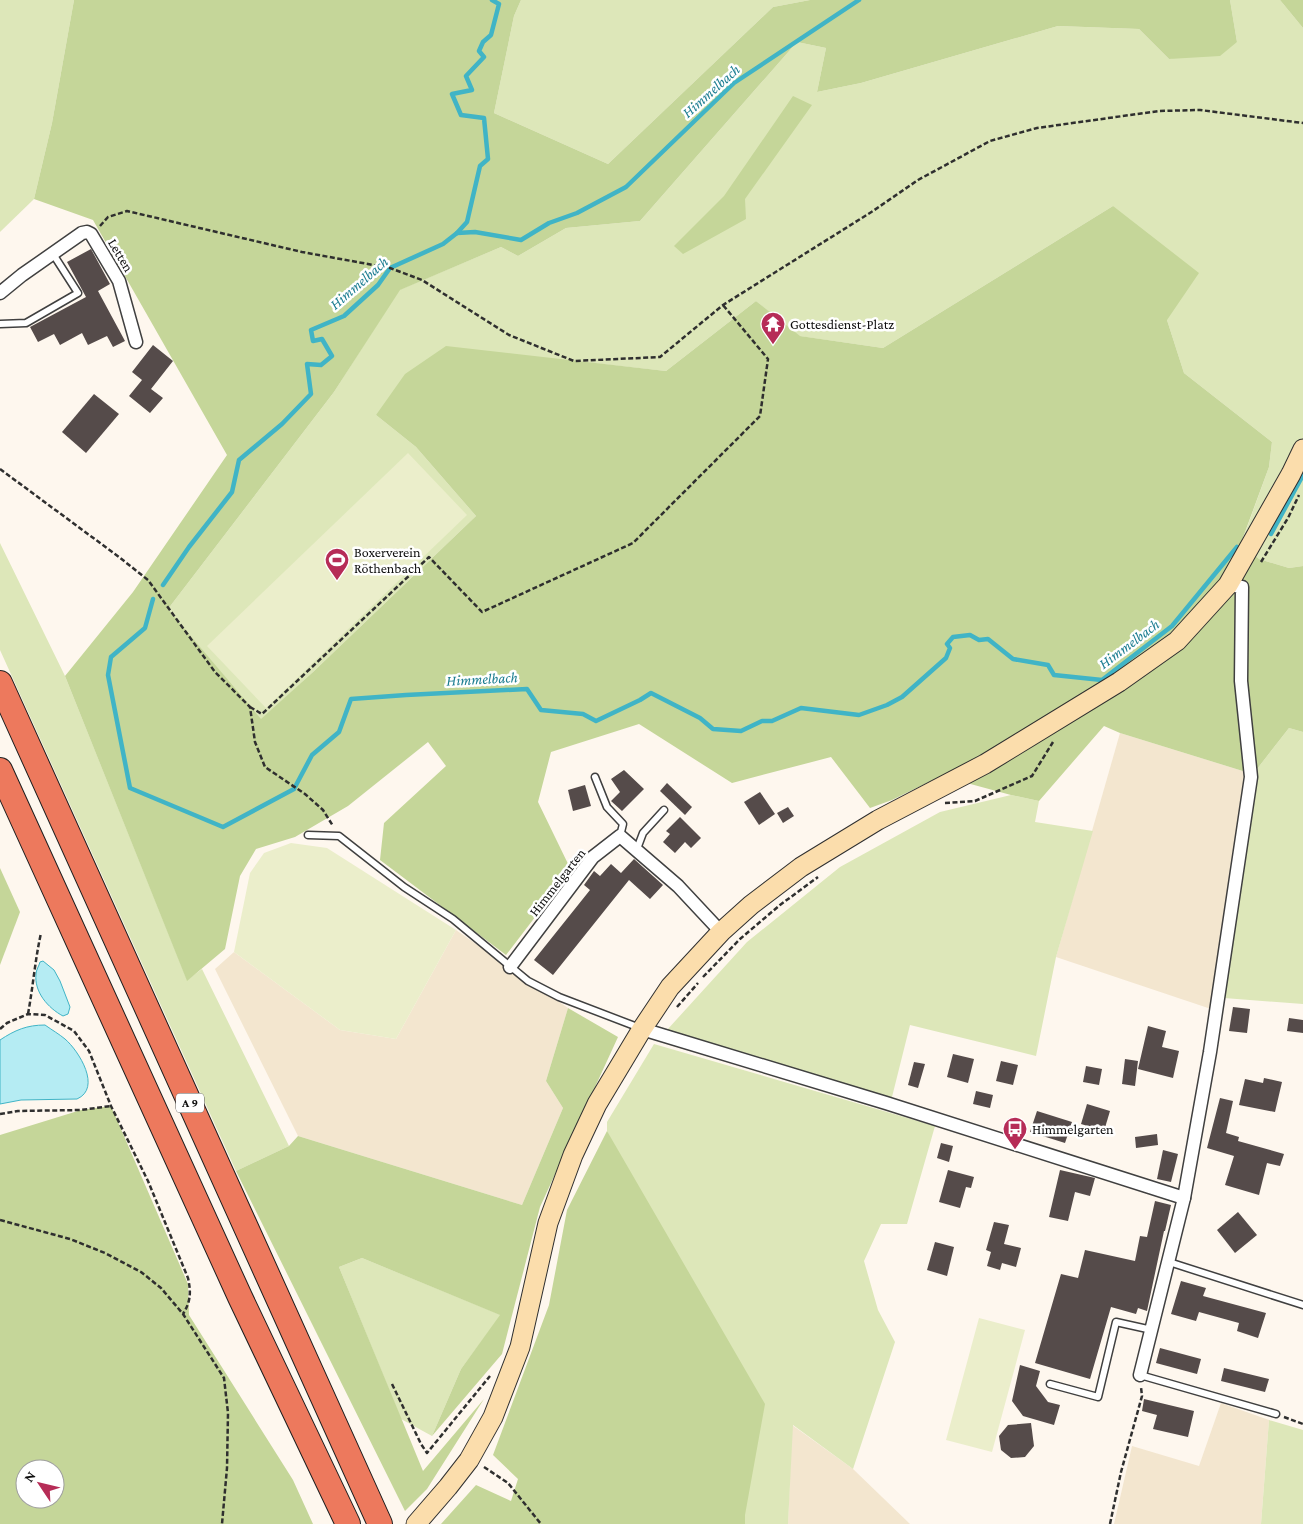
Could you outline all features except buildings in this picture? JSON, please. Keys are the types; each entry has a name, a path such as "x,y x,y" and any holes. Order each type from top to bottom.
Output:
{"highway":[{"name":"A 9","path":"0,683 380,1524"},
{"name":"A 9","path":"0,770 240,1297 348,1524"}],"street":[{"name":"Letten","path":"0,293 22,275 82,233 87,232 91,234 120,280 136,342"},
{"path":"416,1524 469,1460 493,1416 520,1347 548,1223 573,1155 597,1104 642,1029 670,988 721,932 776,884 878,820 985,764 1119,682 1177,641 1228,585 1291,474 1303,449"},
{"path":"1140,1375 1184,1198 1210,1052 1251,777 1241,681 1242,587 1228,585"},
{"path":"620,836 678,886 721,932"},
{"name":"Himmelgarten","path":"510,967 593,857 620,836"},
{"path":"642,1029 886,1103 1184,1198"}],"lane":[{"path":"0,324 26,323 78,292 53,254"},
{"path":"595,777 607,807 623,824 620,836"},
{"path":"637,849 643,834 664,810"},
{"path":"308,834 339,836 404,887 453,920 528,981 559,997 642,1029"},
{"path":"1169,1262 1303,1305"},
{"path":"1050,1384 1098,1397 1116,1322 1152,1330"},
{"path":"1140,1375 1276,1414"}],"path":[{"path":"91,234 108,217 126,211 302,252 390,268 422,280 509,335 574,361 660,356 723,305 918,180 990,141 1038,128 1158,111 1200,110 1303,123"},
{"path":"0,470 148,580 215,672 250,708 262,714 429,557 482,612 633,543 760,416 768,359 723,305"},
{"path":"250,708 255,742 265,767 305,794 323,810 339,836"},
{"path":"28,1014 41,932"},
{"path":"0,1029 7,1023 28,1014 45,1015 74,1031 89,1052 111,1106 148,1181 188,1278 191,1291 189,1304 183,1314"},
{"path":"0,1114 18,1111 81,1110 111,1106"},
{"path":"0,1220 70,1239 105,1253 141,1272 161,1288 183,1314 224,1378 228,1413 227,1468 222,1524"},
{"path":"392,1384 427,1453 492,1374"},
{"path":"1110,1524 1121,1472 1142,1396 1140,1375"},
{"path":"1276,1414 1303,1424"},
{"path":"483,1466 508,1483 540,1524"}],"shaded area":[{"path":"1120,733 1246,772 1211,1009 1056,957"},
{"path":"456,930 568,1008 546,1081 563,1108 522,1205 298,1136 215,969 234,952 340,1030 396,1039"},
{"path":"1221,1403 1269,1420 1261,1524 1114,1524 1132,1446 1199,1466"},
{"path":"792,1425 853,1469 910,1524 788,1524"}],"green space":[{"path":"0,0 74,0 52,123 34,199 0,232"},
{"path":"74,0 521,0 514,16 494,113 608,164 773,7 810,0 1230,0 1237,42 1220,56 1169,59 1139,29 1058,26 861,83 817,92 826,48 797,42 640,221 566,228 518,256 501,247 400,290 334,392 168,609 261,719 313,672 476,516 416,447 376,415 405,374 446,346 666,371 756,301 800,336 883,348 1113,206 1199,273 1167,320 1184,373 1272,442 1269,467 1241,543 1259,559 1289,568 1303,566 1303,732 1289,728 1257,769 1246,772 1120,733 1104,726 1039,801 941,776 892,800 870,808 831,757 732,783 639,724 551,752 538,802 571,870 506,955 380,860 384,823 446,766 428,742 348,806 295,837 256,849 240,876 225,949 187,981 65,676 133,592 227,455 93,220 34,199 52,123"},
{"path":"521,0 810,0 773,7 608,164 494,113 514,16"},
{"path":"1230,0 1280,0 1303,28 1303,566 1289,568 1259,559 1241,544 1269,467 1272,442 1184,373 1167,320 1113,206 883,348 799,336 756,301 666,371 574,361 376,415 416,447 476,516 261,720 168,609 334,392 399,290 501,247 518,256 566,228 640,221 797,42 826,48 817,92 861,83 1058,26 1139,29 1169,59 1237,42"},
{"path":"1280,0 1303,0 1303,28"},
{"path":"793,96 812,105 745,199 746,219 683,254 674,246 724,196"},
{"name":"Boxerverein Röthenbach","path":"408,453 467,515 266,708 207,646"},
{"path":"0,543 65,676 187,980 202,969 289,1146 236,1171 0,650"},
{"path":"1289,728 1303,732 1303,1004 1224,998 1257,769"},
{"path":"1011,795 1039,801 1035,822 1093,831 1056,957 1036,1056 910,1025 891,1101 667,1030 747,942 840,867 940,812"},
{"path":"291,843 327,848 456,930 396,1039 340,1030 234,952 250,873 264,853"},
{"path":"0,868 20,912 0,965"},
{"path":"568,1008 618,1037 540,1207 502,1354 432,1436 461,1369 500,1315 362,1258 339,1267 423,1471 484,1399 427,1489 405,1511 236,1171 289,1146 298,1136 522,1205 563,1108 546,1081"},
{"path":"654,1044 935,1126 907,1224 881,1224 864,1261 878,1310 895,1342 853,1469 793,1425 788,1524 745,1524 745,1515 607,1131 607,1122"},
{"path":"111,1106 188,1284 189,1315 293,1480 313,1524 0,1524 0,1135 81,1110"},
{"path":"607,1131 765,1404 745,1524 441,1524 476,1485 511,1501 518,1479 493,1455 549,1305 567,1210"},
{"path":"362,1258 501,1315 461,1369 432,1436 401,1419 339,1267"},
{"path":"979,1318 1025,1330 992,1452 946,1440"},
{"path":"1269,1420 1303,1430 1303,1524 1261,1524"}],"water":[{"path":"43,961 54,970 60,981 70,1007 68,1014 63,1016 52,1009 43,999 37,987 36,972 40,962"},
{"path":"45,1025 65,1039 82,1060 88,1078 88,1087 84,1094 77,1099 21,1100 0,1104 0,1040 21,1029"}],"waterway":[{"path":"457,233 467,222 480,166 488,159 484,118 461,115 452,94 472,90 466,76 484,57 479,51 483,42 491,35 499,4 492,0"},
{"name":"Himmelbach","path":"163,585 189,547 232,492 239,460 282,424 311,394 307,364 321,365 332,356 322,339 313,341 311,330 344,316 378,285 390,268 443,244 457,233 475,232 521,240 549,223 577,213 626,187 734,83 859,0"},
{"name":"Himmelbach","path":"1271,534 1303,475"},
{"name":"Himmelbach","path":"295,787 312,755 339,732 351,699 527,689 541,710 583,714 596,721 651,693 700,718 713,729 741,731 762,721 772,721 801,708 859,715 887,705 902,697 946,658 950,648 947,644 953,637 970,635 979,640 988,639 1013,659 1048,665 1054,675 1102,680 1172,626 1237,547"},
{"name":"Himmelbach","path":"153,599 145,628 111,657 108,675 130,788 223,827 294,789"}],"place":[{"name":"Gottesdienst-Platz","path":"773,345"},
{"name":"Boxerverein Röthenbach","path":"337,581"},
{"name":"Himmelgarten","path":"1015,1150"}]}
